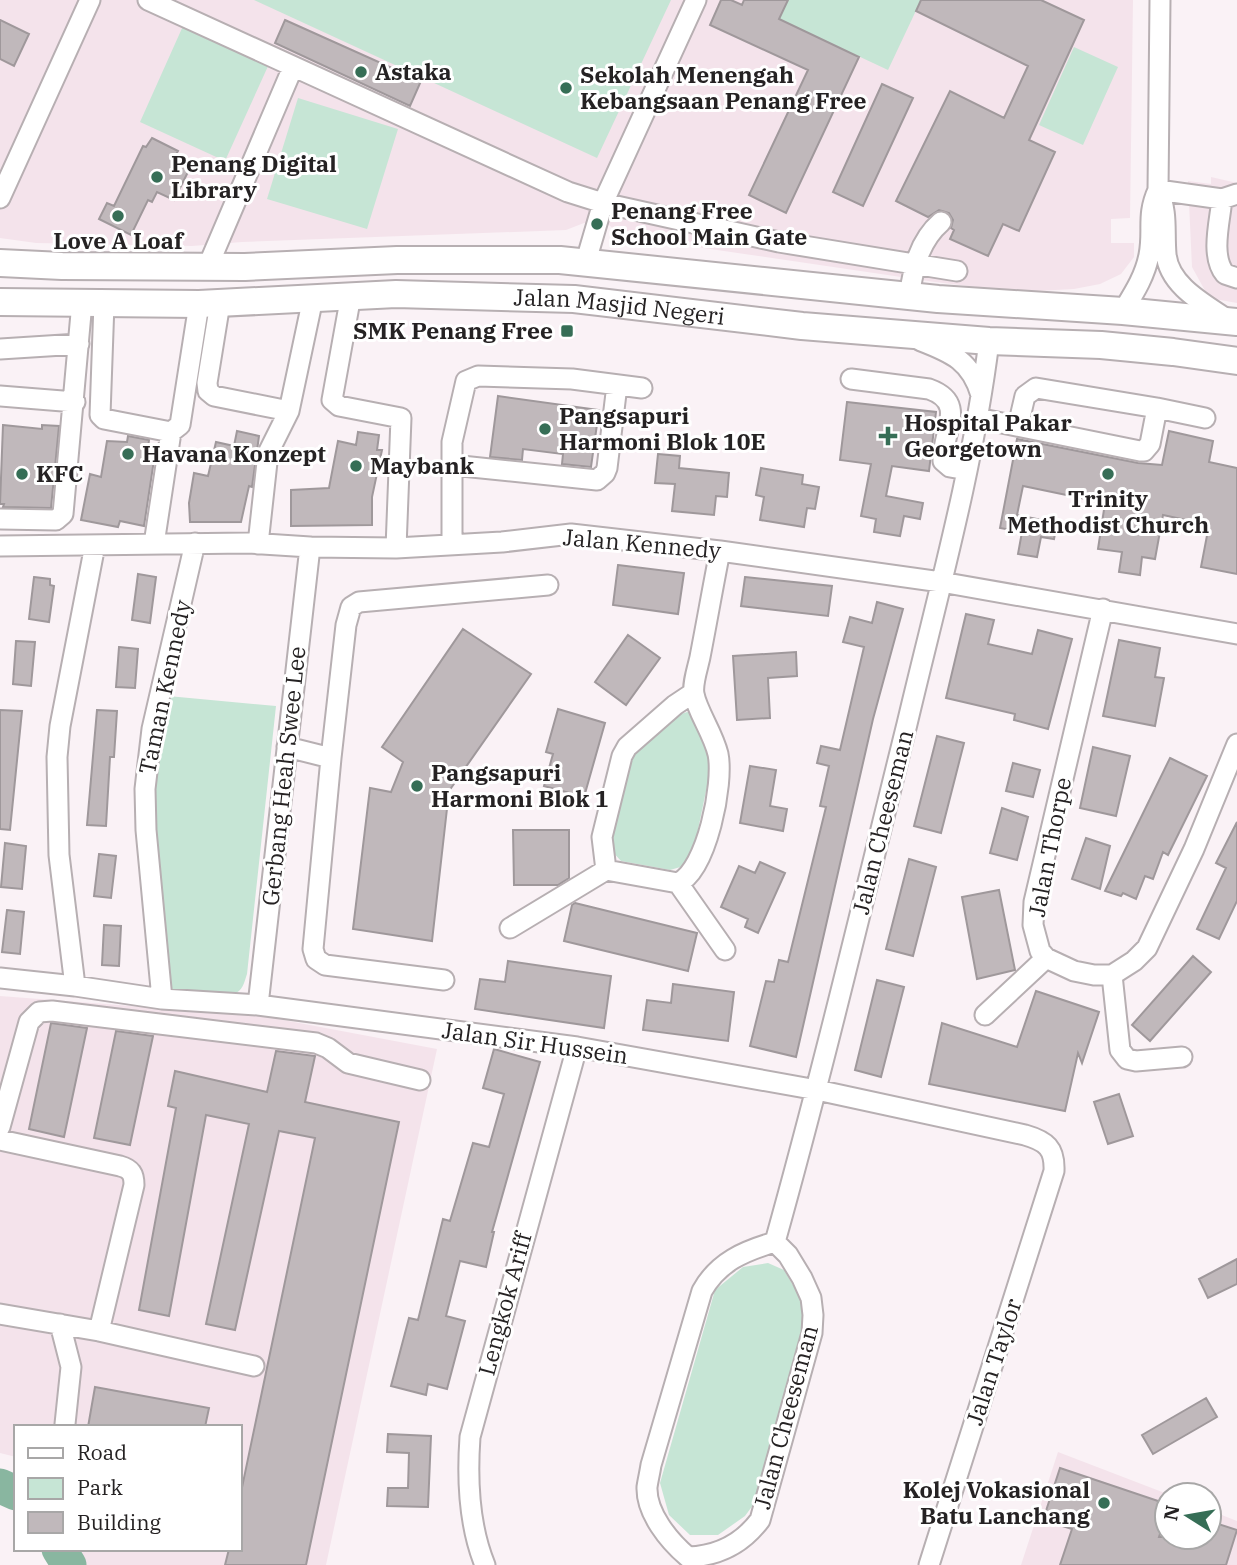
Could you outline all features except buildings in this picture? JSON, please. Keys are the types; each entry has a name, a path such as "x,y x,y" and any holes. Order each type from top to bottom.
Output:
{"highway":[{"name":"Jalan Masjid Negeri","path":"0,263 245,267 397,260 586,261 909,297 1123,311 1233,322"},
{"name":"Jalan Masjid Negeri","path":"0,302 209,303 396,294 574,299 802,326 989,341 1101,345 1237,361"},
{"path":"938,299 972,319 981,327 989,341"}],"street":[{"path":"0,198 90,0"},
{"path":"148,0 568,192 779,242 957,271"},
{"path":"586,261 603,202 696,0"},
{"path":"1160,0 1158,190 1165,207 1166,258 1174,277 1190,293 1233,322"},
{"path":"208,266 293,67"},
{"path":"1158,190 1230,197 1217,248 1219,263 1225,274 1237,278"},
{"path":"1123,311 1145,272 1150,252 1151,206 1158,190"},
{"path":"909,297 916,263 930,232 941,222"},
{"path":"351,295 332,400 339,406 401,418 396,548"},
{"path":"258,544 268,453 289,411 313,298"},
{"path":"93,303 100,415 104,419 171,432"},
{"path":"0,519 56,520 63,514 79,344 93,303"},
{"path":"209,303 208,391 214,396 289,411"},
{"path":"153,544 171,432 180,425 209,303"},
{"path":"907,335 957,358 976,378 980,409 1018,426 1144,451 1150,444 1157,408"},
{"name":"Jalan Cheeseman","path":"775,1242 817,1090 941,582 980,409 989,341"},
{"path":"0,349 79,344"},
{"path":"452,545 452,442 463,387 472,377 572,379 642,388"},
{"path":"851,379 929,389 941,393 949,401 951,414 943,461 950,467 967,470"},
{"path":"452,465 597,480 607,468 617,385"},
{"path":"1018,426 1025,396 1036,388 1205,418"},
{"path":"0,396 75,402"},
{"path":"68,546 79,426 75,402"},
{"name":"Jalan Kennedy","path":"0,546 195,543 396,548 571,534 720,551 941,582 1237,634"},
{"name":"Taman Kennedy","path":"162,999 147,843 147,755 195,543"},
{"path":"75,986 59,855 57,757 60,726 95,545"},
{"name":"Gerbang Heah Swee Lee","path":"258,1005 310,547"},
{"path":"510,928 606,870 678,883 695,866 705,843 719,782 720,766 713,737 693,693 720,551"},
{"path":"444,980 325,965 313,954 346,625 351,607 359,602 548,585"},
{"name":"Jalan Thorpe","path":"1046,958 1040,951 1033,925 1034,902 1103,609"},
{"path":"606,870 602,837 622,755 636,738 693,693"},
{"path":"985,1015 1046,958 1074,971 1112,975 1134,961 1147,948 1194,849 1237,744"},
{"path":"287,747 331,758"},
{"path":"678,883 725,950"},
{"path":"1112,975 1120,1051 1127,1059 1136,1061 1182,1057"},
{"name":"Jalan Sir Hussein","path":"0,978 162,999 258,1005 577,1047 817,1090 1037,1139 1050,1149 1055,1159"},
{"path":"0,1127 29,1022 39,1012 52,1011 316,1043 328,1048 348,1063 420,1080"},
{"name":"Lengkok Ariff","path":"485,1565 471,1502 468,1463 470,1437 577,1047"},
{"path":"0,1140 130,1170 134,1185 99,1331"},
{"name":"Jalan Taylor","path":"929,1565 1051,1184 1055,1159"},
{"name":"Jalan Cheeseman","path":"775,1242 796,1266 811,1298 812,1333 760,1520 743,1538 719,1553 687,1561 656,1520 649,1502 647,1486 651,1465 696,1307 709,1279 733,1257 748,1249 775,1242"},
{"path":"0,1314 99,1331 254,1366"},
{"path":"60,1324 71,1367 65,1424"}],"shaded area":[{"name":"Sekolah Menengah Kebangsaan Penang Free","path":"0,0 1133,0 1130,218 1111,219 1111,243 1134,243 1134,257 1121,274 1100,284 1074,289 1018,292 622,236 609,225 584,223 566,230 192,246 36,243 0,238"},
{"path":"1211,177 1237,183 1237,303 1209,298 1192,267 1188,181 1211,184"},
{"path":"0,996 262,1016 437,1049 326,1565 83,1565 75,1551 242,1551 242,1425 14,1425 14,1456 0,1453"},
{"name":"Kolej Vokasional Batu Lanchang","path":"1058,1452 1153,1488 1153,1551 1223,1551 1223,1516 1237,1521 1237,1565 1021,1565"}],"green space":[{"path":"254,0 671,0 597,158"},
{"path":"788,0 921,0 888,70 779,19"},
{"path":"183,26 269,64 225,161 140,122"},
{"path":"1074,47 1118,67 1083,145 1039,125"},
{"path":"298,98 398,129 367,229 267,199"},
{"path":"168,696 276,706 247,974 241,989 233,994 175,994 170,989 152,799 153,778"},
{"path":"692,711 712,762 693,854 684,866 670,870 621,861 611,850 611,839 617,802 628,766 651,734 675,717"},
{"path":"768,1263 784,1270 804,1304 805,1325 756,1501 745,1516 718,1535 690,1535 669,1515 660,1483 715,1290 743,1267"}],"waterway":[{"path":"0,1486 14,1492"},
{"path":"60,1551 69,1565"}],"place":[{"name":"Astaka","path":"361,72"},
{"name":"Sekolah Menengah Kebangsaan Penang Free","path":"566,88"},
{"name":"Penang Digital Library","path":"157,177"},
{"name":"Love A Loaf","path":"118,216"},
{"name":"Penang Free School Main Gate","path":"597,224"},
{"name":"SMK Penang Free","path":"567,331"},
{"name":"Pangsapuri Harmoni Blok 10E","path":"545,429"},
{"name":"Hospital Pakar Georgetown","path":"888,436"},
{"name":"Havana Konzept","path":"128,454"},
{"name":"Maybank","path":"356,466"},
{"name":"KFC","path":"22,474"},
{"name":"Trinity Methodist Church","path":"1108,474"},
{"name":"Pangsapuri Harmoni Blok 1","path":"417,786"},
{"name":"Kolej Vokasional Batu Lanchang","path":"1104,1503"}]}
